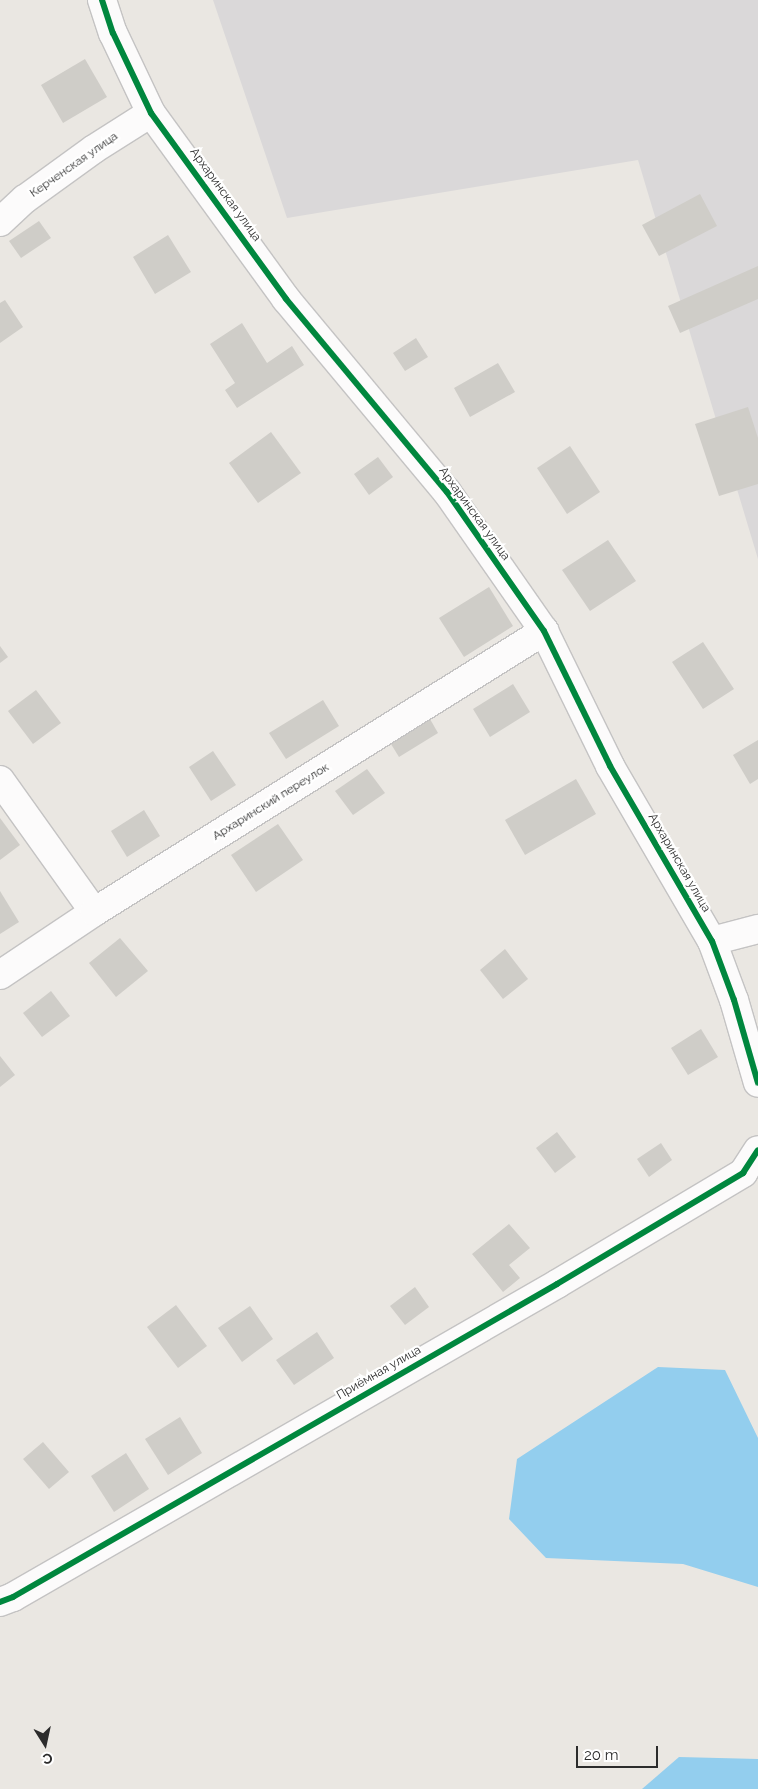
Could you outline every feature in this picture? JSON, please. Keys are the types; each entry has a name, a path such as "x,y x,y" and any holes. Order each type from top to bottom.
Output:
{"street":[{"name":"Архаринская улица","path":"102,0 113,33 151,113 286,299 447,492 544,631 610,766 712,941 734,1000 758,1083"},
{"name":"Керченская улица","path":"0,222 12,199 151,113"},
{"name":"Архаринский переулок","path":"0,975 94,912 544,631"},
{"path":"0,780 94,912"},
{"path":"712,941 758,929"},
{"name":"Приёмная улица","path":"0,1602 22,1592 557,1284 743,1172 758,1150"}],"shaded area":[{"path":"213,0 758,0 758,559 638,160 287,218"}],"water":[{"path":"658,1367 725,1370 758,1438 758,1587 683,1564 546,1558 509,1519 517,1459"},
{"path":"679,1757 758,1759 758,1789 642,1789"}],"building":[{"path":"85,59 107,97 63,123 41,85"},
{"path":"700,194 717,226 659,256 642,225"},
{"path":"39,221 51,238 21,258 9,241"},
{"path":"168,235 191,272 155,294 133,257"},
{"path":"758,266 758,299 680,333 668,306"},
{"path":"5,300 23,327 0,343 0,303"},
{"path":"242,323 267,363 292,346 304,365 237,408 225,390 235,383 210,344"},
{"path":"416,338 428,357 405,371 393,353"},
{"path":"498,363 515,392 470,417 454,388"},
{"path":"748,407 758,438 758,484 719,496 695,424"},
{"path":"271,432 301,473 258,503 229,463"},
{"path":"570,446 600,492 567,514 537,468"},
{"path":"378,457 393,477 369,495 354,474"},
{"path":"608,540 636,581 590,611 562,570"},
{"path":"489,587 513,626 464,657 439,618"},
{"path":"703,642 734,689 703,709 672,662"},
{"path":"0,646 8,657 0,663"},
{"path":"513,684 530,712 490,737 473,709"},
{"path":"36,690 61,723 33,744 8,711"},
{"path":"323,700 339,726 286,759 269,733"},
{"path":"426,712 438,733 399,757 386,736"},
{"path":"758,740 758,779 750,784 733,755"},
{"path":"213,751 236,785 211,801 189,767"},
{"path":"367,769 385,793 353,815 335,791"},
{"path":"576,779 596,814 525,855 505,820"},
{"path":"144,810 160,836 127,857 111,831"},
{"path":"0,818 20,845 0,860"},
{"path":"278,824 303,860 256,892 231,855"},
{"path":"0,891 19,922 0,934"},
{"path":"120,938 148,971 116,997 89,963"},
{"path":"505,949 528,979 503,999 480,970"},
{"path":"51,991 70,1016 42,1037 23,1013"},
{"path":"701,1029 718,1057 688,1075 671,1048"},
{"path":"0,1056 15,1075 0,1087"},
{"path":"557,1132 576,1157 555,1173 536,1148"},
{"path":"661,1143 672,1160 649,1177 637,1159"},
{"path":"509,1224 530,1248 509,1265 520,1278 503,1292 472,1254"},
{"path":"415,1287 429,1307 405,1325 390,1306"},
{"path":"176,1305 207,1346 178,1368 147,1327"},
{"path":"250,1306 273,1339 242,1362 218,1328"},
{"path":"317,1332 334,1358 294,1385 276,1360"},
{"path":"180,1417 202,1453 168,1475 145,1439"},
{"path":"43,1442 69,1472 49,1489 23,1459"},
{"path":"126,1453 149,1489 114,1512 91,1476"}],"cycle path":[{"path":"102,0 113,33 151,113 286,299 447,492 544,631 610,766 712,941 734,1000 758,1083"},
{"path":"0,1602 13,1597 557,1284 743,1173 758,1150"}]}
